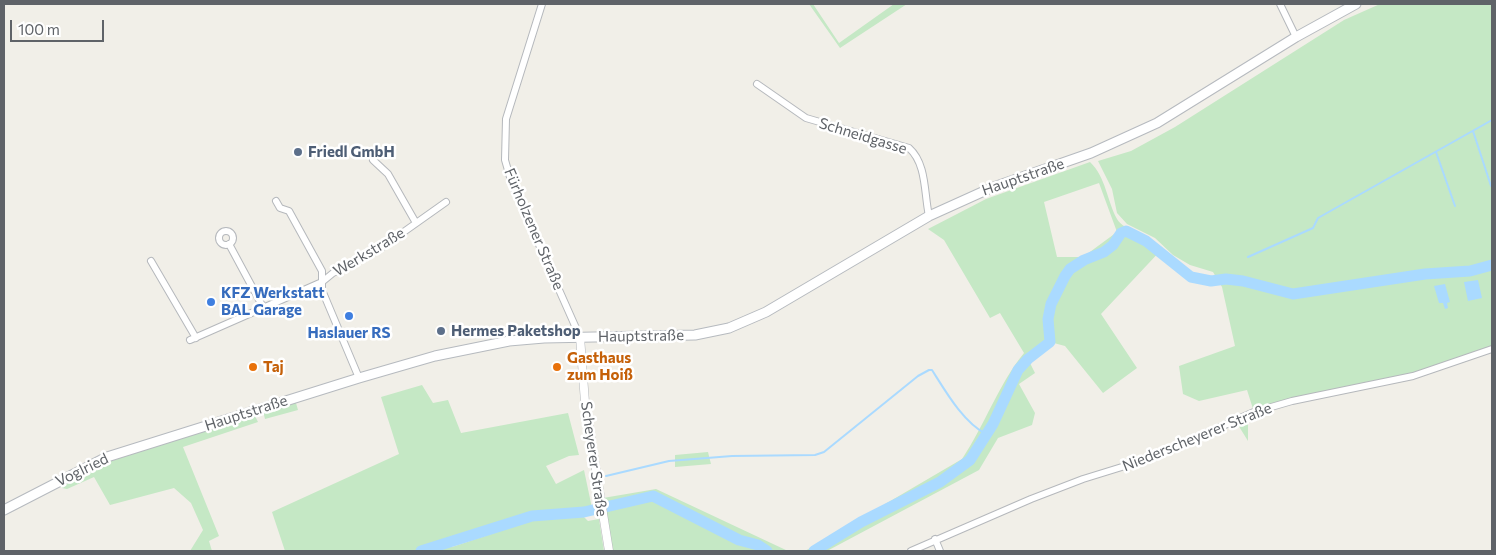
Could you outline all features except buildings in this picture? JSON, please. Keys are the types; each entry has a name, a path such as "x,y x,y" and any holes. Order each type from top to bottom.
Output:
{"main road":[{"name":"Hauptstraße","path":"164,439 435,356 499,343 544,338 695,335 729,328 766,312 929,216 991,188 1091,153 1158,123 1296,37 1356,4"},
{"name":"Voglried","path":"4,510 107,457 164,439"}],"street":[{"name":"Fürholzener Straße","path":"542,4 506,118 505,160 512,184 580,337"},
{"path":"1280,4 1296,37"},
{"name":"Schneidgasse","path":"756,84 806,118 909,148 916,156 922,172 929,216"},
{"name":"Werkstraße","path":"373,160 388,174 416,223"},
{"name":"Werkstraße","path":"276,201 280,208 289,211 322,271 322,290 359,378"},
{"name":"Werkstraße","path":"151,261 193,339 322,282 333,272 380,248 446,202"},
{"path":"229,244 264,309"},
{"name":"Scheyerer Straße","path":"580,337 585,402 602,519 609,551"},
{"name":"Niederscheyerer Straße","path":"911,551 935,539 1083,480 1151,458 1254,412 1292,400 1413,376 1492,349"},
{"path":"935,539 940,551"}],"green space":[{"path":"809,4 813,4 839,43 894,4 907,4 840,48"},
{"path":"1380,4 1492,4 1492,349 1413,376 1292,401 1252,413 1254,412 1247,390 1199,401 1183,394 1179,366 1235,346 1222,287 1213,272 1190,265 1173,255 1155,238 1127,224 1117,213 1112,189 1098,161 1131,151 1175,127 1344,20"},
{"path":"1090,162 1100,175 1120,223 1163,248 1101,314 1137,368 1103,393 1065,346 1050,342 1028,359 1035,373 1019,384 1035,413 1032,425 998,438 979,470 827,551 805,551 962,459 1007,378 1024,353 1000,313 990,318 944,240 928,229 986,199","holes":["1099,183 1117,232 1083,257 1057,257 1044,202"]},
{"path":"422,385 433,403 448,400 461,433 568,413 579,455 569,456 546,466 556,484 584,470 592,508 536,512 434,542 415,551 285,551 272,512 399,454 381,397"},
{"path":"296,403 298,410 265,419 263,411"},
{"path":"254,414 258,422 183,447 219,536 209,541 212,551 190,551 203,530 191,503 174,488 110,505 94,477 67,489 62,488 61,483 96,466"},
{"path":"1248,415 1248,441 1235,420"},
{"path":"708,452 711,464 675,467 675,455"},
{"path":"656,489 788,551 613,551 603,498"},
{"path":"583,516 588,521 599,519 604,551 419,551 438,546 452,547 533,520"}],"water":[{"path":"1478,280 1482,298 1468,301 1464,282"},
{"path":"1445,284 1450,302 1447,303 1448,308 1445,309 1443,303 1439,303 1434,286"}],"waterway":[{"path":"1248,257 1313,228 1318,218 1492,120"},
{"path":"1473,131 1491,186"},
{"path":"1436,152 1455,206"},
{"path":"814,551 861,522 940,482 970,460 993,424 1018,370 1028,359 1050,342 1048,319 1051,304 1065,276 1070,269 1084,260 1104,252 1113,245 1121,233 1126,231 1146,241 1191,277 1211,281 1226,279 1243,281 1293,294 1425,274 1470,271 1492,265"},
{"path":"606,476 669,461 732,456 815,455 824,452 918,376 929,370 932,370 962,414 986,434"},
{"path":"421,551 532,516 584,512 653,496 739,540 758,545 767,551"},
{"path":"438,546 439,551"}],"place":[{"name":"Friedl GmbH","path":"298,152"},
{"name":"KFZ Werkstatt BAL Garage","path":"211,302"},
{"name":"Haslauer RS","path":"349,316"},
{"name":"Hermes Paketshop","path":"441,331"},
{"name":"Taj","path":"253,367"},
{"name":"Gasthaus zum Hoiß","path":"557,367"}]}
